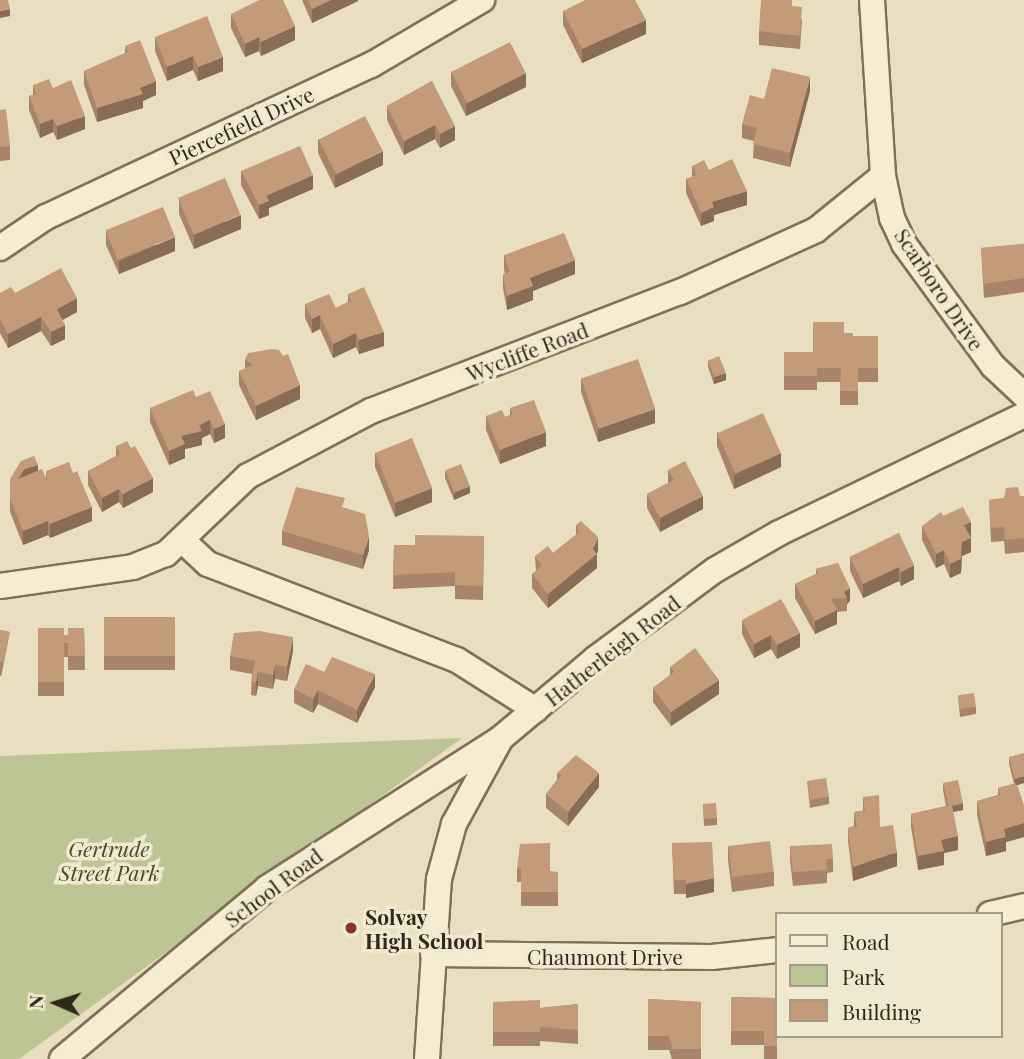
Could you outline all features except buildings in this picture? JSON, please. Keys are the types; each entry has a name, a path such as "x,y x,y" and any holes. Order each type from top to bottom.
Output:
{"street":[{"name":"Piercefield Drive","path":"0,248 46,217 371,65 482,0"},
{"name":"Scarboro Drive","path":"872,0 883,176 892,218 904,244 993,366 1024,396"},
{"name":"Wycliffe Road","path":"0,586 133,567 166,554 248,475 371,411 705,281 816,230 883,176"},
{"name":"Hatherleigh Road","path":"427,1059 439,879 454,824 501,738 595,659 715,570 779,533 1024,415"},
{"path":"182,540 208,565 457,660 536,710"},
{"name":"School Road","path":"62,1059 286,874 501,738"},
{"path":"998,912 1024,906"},
{"name":"Chaumont Drive","path":"433,954 712,957 776,950"}],"green space":[{"name":"Gertrude Street Park","path":"462,738 19,1059 0,1059 0,756"}],"place":[{"name":"Solvay High School","path":"351,928"}]}
